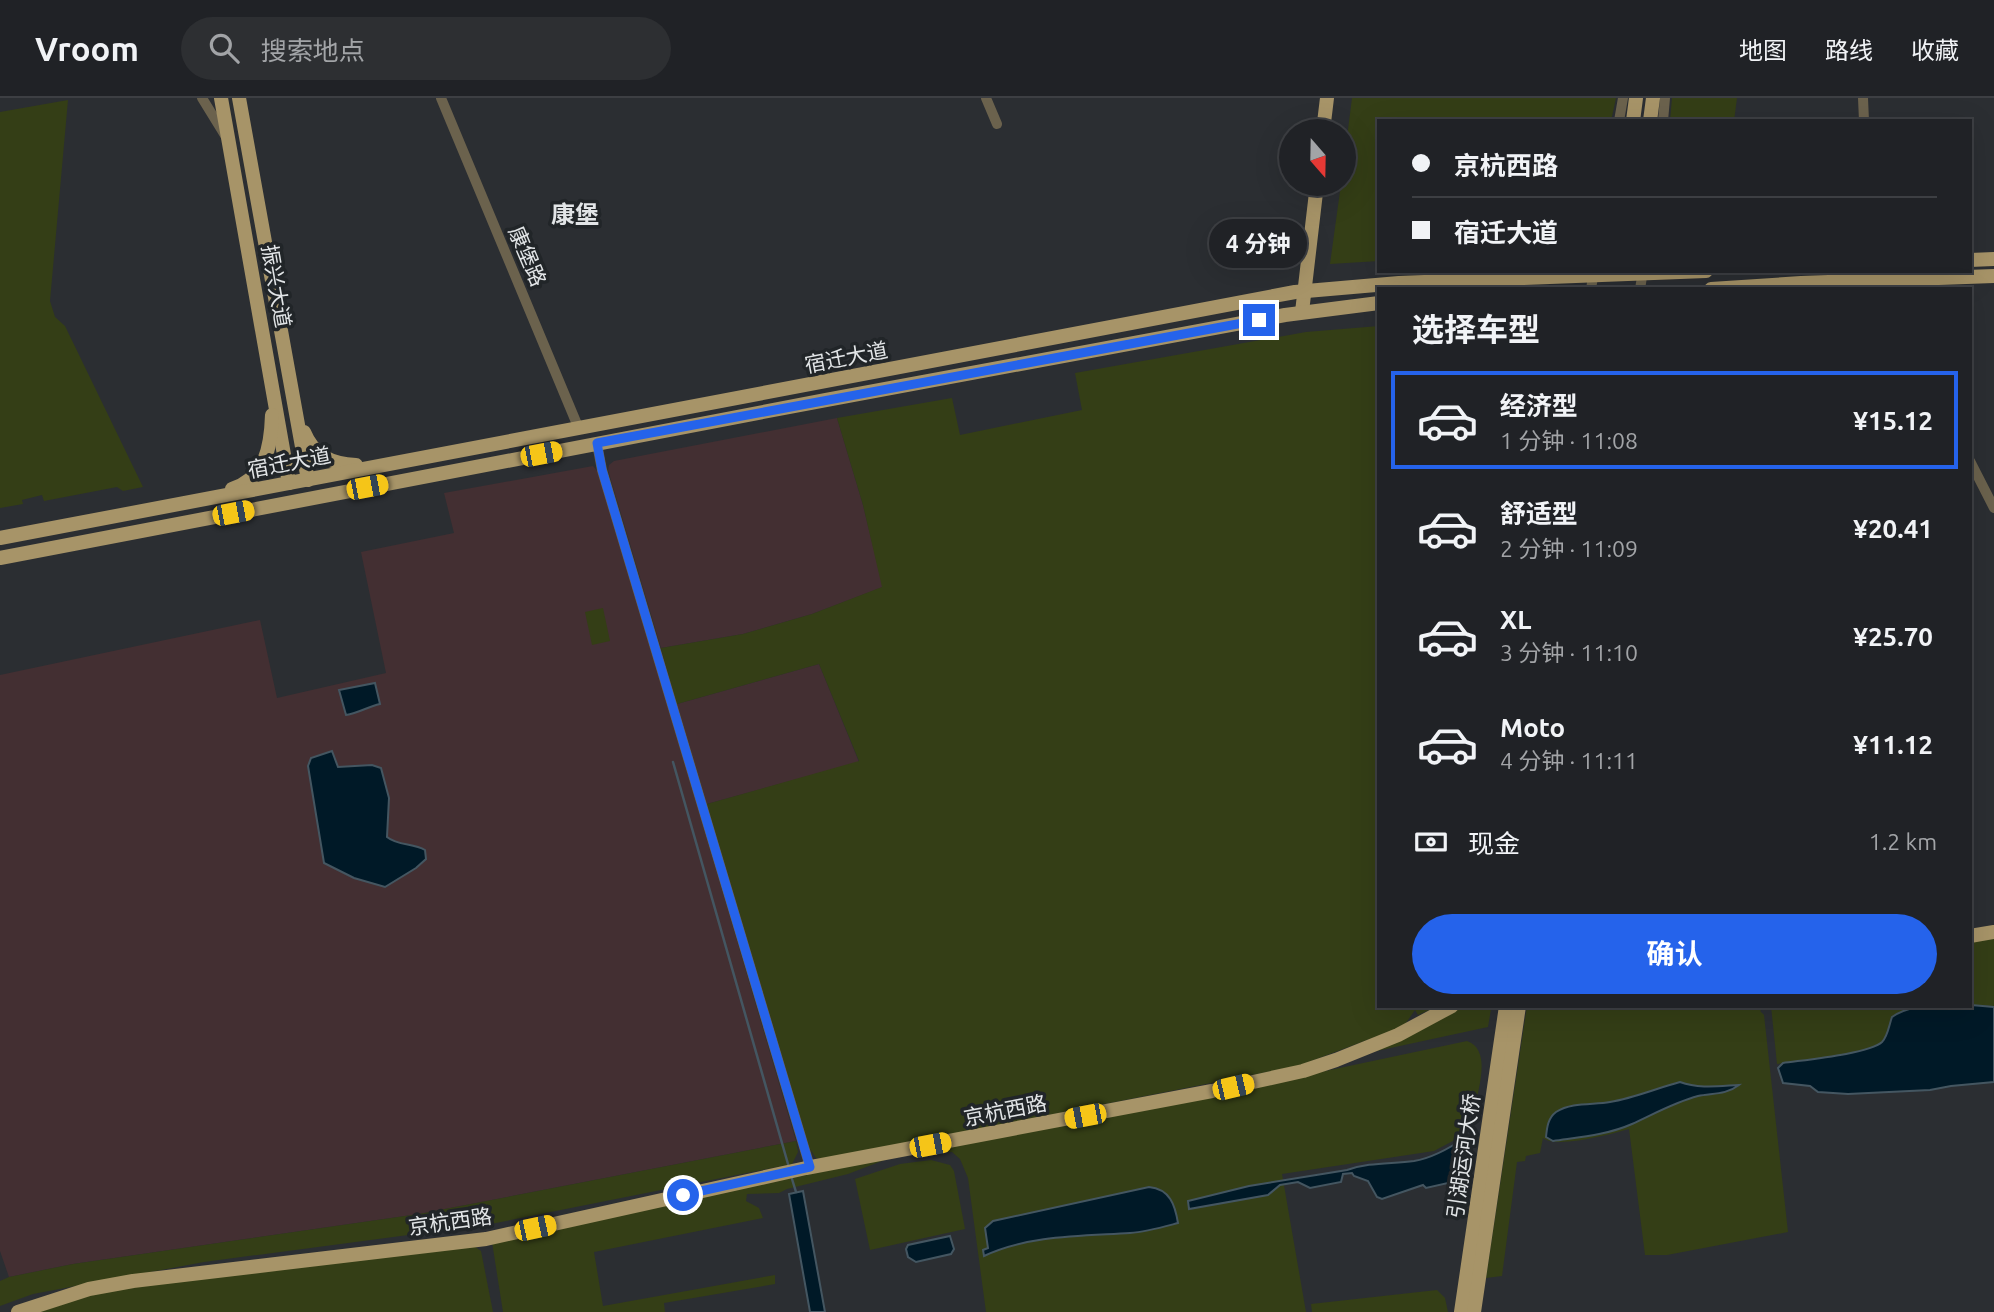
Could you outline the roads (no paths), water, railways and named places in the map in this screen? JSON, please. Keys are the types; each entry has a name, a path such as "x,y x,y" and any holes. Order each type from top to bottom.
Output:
{"main road":[{"name":"振兴大道","path":"221,98 289,483"},
{"name":"振兴大道","path":"239,98 308,480"},
{"path":"1325,119 1328,98"},
{"path":"1633,119 1636,98"},
{"path":"1650,119 1653,98"},
{"path":"1302,312 1315,196"},
{"path":"1972,260 1994,259"},
{"name":"宿迁大道","path":"0,538 1303,291 1399,282 1636,278 1686,273"},
{"path":"1748,287 1994,276"},
{"name":"宿迁大道","path":"0,558 597,443 1302,312 1377,303"},
{"path":"197,501 244,485 266,459 271,442 272,375"},
{"path":"289,376 308,442 320,456 340,464 363,466 403,462"},
{"path":"1972,936 1994,932"},
{"name":"京杭西路","path":"18,1312 89,1289 133,1281 486,1239 810,1167 1212,1091 1303,1071 1376,1045 1448,1008"},
{"name":"引湖运河大桥","path":"1461,1312 1506,1008"},
{"name":"引湖运河大桥","path":"1475,1312 1519,1008"}],"street":[{"path":"202,98 229,144"},
{"path":"246,98 246,136"},
{"name":"康堡路","path":"441,98 579,429"},
{"path":"986,98 997,124"},
{"path":"1619,119 1623,98"},
{"path":"1663,119 1665,98"},
{"path":"1863,98 1864,119"},
{"path":"597,443 602,470 810,1167"},
{"path":"1972,465 1994,508"}],"water":[{"path":"375,683 380,704 346,715 339,690"},
{"path":"332,751 338,767 372,765 381,768 389,798 387,837 425,850 426,859 385,887 354,878 324,863 308,766 311,758"},
{"path":"1972,1005 1994,1007 1994,1082 1930,1090 1848,1094 1818,1092 1810,1086 1783,1083 1778,1068 1783,1063 1850,1053 1875,1046 1884,1040 1892,1017 1912,1009 1972,1008"},
{"path":"1680,1082 1702,1086 1739,1085 1724,1092 1681,1102 1613,1131 1553,1141 1546,1137 1551,1117 1562,1109 1619,1100"},
{"path":"1466,1137 1457,1181 1426,1188 1423,1185 1382,1199 1377,1197 1368,1181 1352,1173 1343,1174 1341,1182 1310,1188 1298,1182 1280,1185 1268,1195 1189,1209 1188,1201 1249,1186 1364,1166 1421,1160"},
{"path":"1149,1187 1167,1195 1178,1223 1136,1232 1037,1240 984,1256 983,1250 988,1248 985,1228 993,1221"},
{"path":"803,1191 825,1312 810,1312 789,1194"},
{"path":"950,1236 954,1249 951,1254 916,1262 908,1257 908,1245"}],"waterway":[{"path":"673,762 788,1164"},
{"path":"792,1179 796,1192"}],"district":[{"name":"康堡","path":"575,214"}]}
